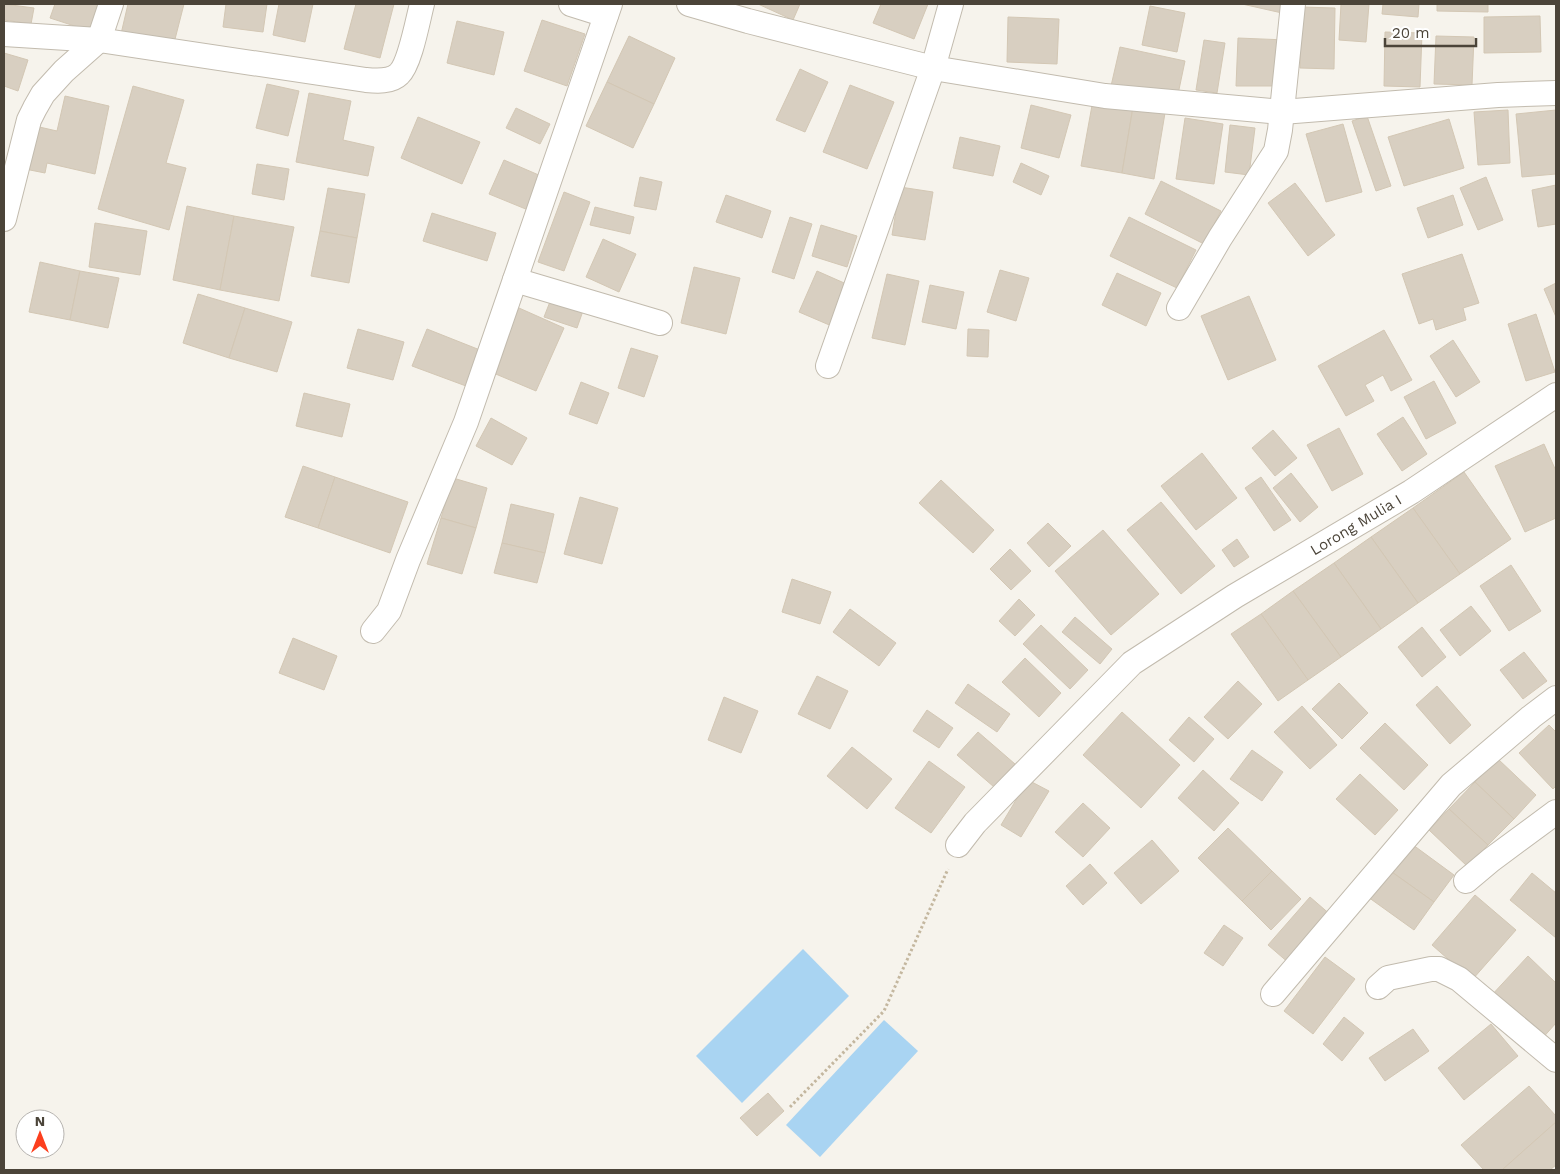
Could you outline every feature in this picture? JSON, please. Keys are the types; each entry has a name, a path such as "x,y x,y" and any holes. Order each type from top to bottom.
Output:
{"street":[{"path":"4,218 29,120 34,108 43,94 64,72 99,40 111,4"},
{"path":"4,34 99,40 382,81 399,75 405,65 422,4"},
{"path":"373,631 389,611 408,560 466,422 608,10 570,4"},
{"path":"689,4 748,21 934,68 1105,96 1282,112 1498,95 1556,93"},
{"path":"828,366 934,68 951,4"},
{"path":"1179,308 1220,238 1276,151 1280,135 1293,4"},
{"path":"515,280 660,322"},
{"name":"Lorong Mulia I","path":"958,846 975,823 1132,663 1235,596 1411,492 1556,395"},
{"path":"1273,994 1450,785 1556,698"},
{"path":"1466,881 1556,812"},
{"path":"1378,987 1388,978 1431,969 1447,972 1459,979 1556,1060"}],"path":[{"path":"790,1107 884,1011 958,846"}],"water":[{"path":"803,949 849,996 742,1103 696,1056"},
{"path":"884,1020 918,1051 820,1157 786,1125"}],"building":[{"path":"4,4 34,8 31,24 4,20"},
{"path":"55,4 102,4 93,32 50,18"},
{"path":"128,4 184,4 173,47 121,34"},
{"path":"226,4 267,4 263,32 223,27"},
{"path":"279,4 313,4 305,42 273,35"},
{"path":"356,4 394,4 380,58 344,49"},
{"path":"758,4 800,4 793,20"},
{"path":"881,4 928,4 914,39 873,23"},
{"path":"1242,4 1284,4 1282,13"},
{"path":"1341,4 1369,4 1366,42 1339,40"},
{"path":"1383,4 1419,4 1418,17 1382,14"},
{"path":"1437,4 1488,4 1488,12 1437,11"},
{"path":"1150,6 1185,13 1177,52 1142,45"},
{"path":"1301,7 1335,8 1334,69 1300,68"},
{"path":"1540,16 1541,52 1484,53 1484,17"},
{"path":"1008,17 1059,19 1057,64 1007,62"},
{"path":"542,20 585,34 567,86 524,71"},
{"path":"457,21 504,32 494,75 447,63"},
{"path":"1385,32 1422,33 1420,87 1384,86"},
{"path":"629,36 675,58 654,104 607,82"},
{"path":"1436,36 1474,37 1472,85 1434,84"},
{"path":"1238,38 1286,40 1280,86 1236,86"},
{"path":"1204,40 1225,43 1217,93 1196,90"},
{"path":"1120,47 1185,61 1177,99 1111,86"},
{"path":"4,53 28,60 18,91 4,86"},
{"path":"800,69 828,82 805,132 776,120"},
{"path":"607,82 654,104 633,148 586,126"},
{"path":"267,84 299,91 288,136 256,128"},
{"path":"850,85 894,102 867,169 823,152"},
{"path":"133,86 184,100 166,163 186,168 169,230 98,209"},
{"path":"309,93 351,101 343,140 374,147 368,176 296,162"},
{"path":"65,96 109,106 95,174 47,163 45,173 25,169 35,126 57,131"},
{"path":"1093,100 1133,107 1122,173 1081,166"},
{"path":"1031,105 1071,115 1059,158 1021,148"},
{"path":"1133,107 1165,113 1154,179 1122,173"},
{"path":"516,108 550,124 540,144 506,128"},
{"path":"1508,110 1510,163 1478,165 1474,112"},
{"path":"1556,110 1556,174 1522,177 1516,114"},
{"path":"1367,116 1391,186 1376,191 1352,121"},
{"path":"418,117 480,142 462,184 401,158"},
{"path":"1185,118 1223,124 1214,184 1176,179"},
{"path":"1449,119 1464,168 1404,186 1388,137"},
{"path":"1343,124 1362,192 1326,202 1306,134"},
{"path":"1230,125 1255,128 1249,175 1225,172"},
{"path":"960,137 1000,146 993,176 953,168"},
{"path":"504,160 548,179 533,212 489,194"},
{"path":"1021,163 1049,176 1041,195 1013,182"},
{"path":"257,164 289,169 284,200 252,194"},
{"path":"640,177 662,182 656,210 634,206"},
{"path":"1486,177 1503,220 1478,230 1460,188"},
{"path":"1161,181 1221,211 1204,244 1145,214"},
{"path":"1295,183 1335,235 1308,256 1268,203"},
{"path":"1556,185 1556,224 1538,227 1532,190"},
{"path":"900,187 933,192 925,240 892,235"},
{"path":"328,188 365,194 357,238 320,231"},
{"path":"564,192 590,202 564,271 538,262"},
{"path":"726,195 771,211 762,238 716,222"},
{"path":"1453,195 1463,225 1428,238 1417,208"},
{"path":"187,206 234,216 220,290 173,280"},
{"path":"595,207 634,217 630,234 590,225"},
{"path":"432,213 496,233 487,261 423,241"},
{"path":"234,216 294,227 279,301 220,290"},
{"path":"790,217 812,224 794,279 772,272"},
{"path":"1129,217 1196,250 1177,288 1110,256"},
{"path":"95,223 147,231 140,275 89,267"},
{"path":"821,225 857,236 847,267 812,256"},
{"path":"320,231 357,238 349,283 311,276"},
{"path":"603,239 636,254 619,292 586,277"},
{"path":"1462,254 1479,303 1463,308 1466,320 1436,330 1433,319 1419,324 1402,274"},
{"path":"40,262 80,271 70,320 29,312"},
{"path":"694,267 740,278 726,334 681,323"},
{"path":"1000,270 1029,278 1016,321 987,312"},
{"path":"80,271 119,278 108,328 70,320"},
{"path":"817,271 851,286 834,327 799,312"},
{"path":"1117,273 1161,293 1146,326 1102,305"},
{"path":"887,274 919,281 905,345 872,338"},
{"path":"1556,283 1556,317 1544,289"},
{"path":"930,285 964,292 956,329 922,322"},
{"path":"198,294 245,308 229,358 183,343"},
{"path":"553,294 585,305 577,328 544,317"},
{"path":"1249,296 1276,360 1228,380 1201,316"},
{"path":"245,308 292,322 277,372 229,358"},
{"path":"519,308 564,328 536,391 491,372"},
{"path":"1536,314 1555,372 1526,381 1508,324"},
{"path":"358,329 404,342 393,380 347,368"},
{"path":"427,329 480,350 466,386 412,366"},
{"path":"968,329 989,330 988,357 967,356"},
{"path":"1384,330 1412,380 1391,391 1383,375 1365,385 1374,401 1346,416 1318,366"},
{"path":"1453,340 1480,382 1456,397 1430,356"},
{"path":"631,348 658,356 644,397 618,388"},
{"path":"1434,381 1456,423 1426,439 1404,397"},
{"path":"581,382 609,393 597,424 569,414"},
{"path":"304,393 350,404 342,437 296,426"},
{"path":"1403,417 1427,454 1402,471 1377,434"},
{"path":"491,418 527,438 512,465 476,446"},
{"path":"1339,428 1363,474 1332,491 1307,445"},
{"path":"1273,430 1297,458 1275,476 1252,448"},
{"path":"1544,444 1556,471 1556,518 1525,532 1495,466"},
{"path":"1202,453 1237,498 1196,530 1161,486"},
{"path":"303,466 335,477 318,528 285,517"},
{"path":"1464,472 1511,539 1460,574 1413,508"},
{"path":"1291,473 1318,507 1300,522 1273,488"},
{"path":"335,477 408,502 390,553 318,528"},
{"path":"1261,477 1291,520 1274,531 1245,488"},
{"path":"453,478 487,488 476,528 441,518"},
{"path":"941,480 994,530 973,553 919,503"},
{"path":"580,497 618,508 602,564 564,554"},
{"path":"1161,502 1215,566 1181,594 1127,530"},
{"path":"511,504 554,514 545,553 502,543"},
{"path":"1413,508 1460,574 1418,603 1371,537"},
{"path":"441,518 476,528 462,574 427,564"},
{"path":"1048,523 1071,546 1049,567 1027,543"},
{"path":"1103,530 1159,594 1111,635 1055,571"},
{"path":"1371,537 1418,603 1381,629 1334,563"},
{"path":"1237,539 1249,557 1234,567 1222,550"},
{"path":"502,543 545,553 537,583 494,573"},
{"path":"1010,549 1031,571 1011,590 990,569"},
{"path":"1334,563 1381,629 1341,657 1293,591"},
{"path":"1511,565 1541,611 1509,631 1480,586"},
{"path":"792,579 831,592 820,624 782,612"},
{"path":"1293,591 1341,657 1308,680 1261,614"},
{"path":"1019,599 1035,615 1015,636 999,621"},
{"path":"1471,606 1491,631 1460,656 1440,630"},
{"path":"850,609 896,643 879,666 833,632"},
{"path":"1261,614 1308,680 1278,701 1231,634"},
{"path":"1075,617 1112,649 1100,664 1062,632"},
{"path":"1041,625 1088,670 1070,689 1023,644"},
{"path":"1422,627 1446,657 1422,677 1398,647"},
{"path":"293,638 337,656 324,690 279,673"},
{"path":"1524,652 1547,681 1523,699 1500,670"},
{"path":"1025,658 1061,693 1039,717 1002,682"},
{"path":"817,676 848,691 830,729 798,714"},
{"path":"1238,681 1262,704 1228,739 1204,717"},
{"path":"1339,683 1368,713 1342,739 1312,709"},
{"path":"968,684 1010,714 997,732 955,703"},
{"path":"1437,686 1471,725 1450,744 1416,705"},
{"path":"724,697 758,711 741,753 708,740"},
{"path":"1302,706 1337,745 1310,769 1274,732"},
{"path":"927,710 953,728 939,748 913,731"},
{"path":"1122,712 1180,765 1141,808 1083,755"},
{"path":"1189,717 1214,739 1194,762 1169,740"},
{"path":"1385,723 1428,765 1404,790 1360,748"},
{"path":"1549,725 1556,732 1556,786 1553,789 1519,753"},
{"path":"978,732 1015,764 994,787 957,755"},
{"path":"852,747 892,779 867,809 827,776"},
{"path":"1252,750 1283,772 1262,801 1230,779"},
{"path":"1498,759 1536,795 1514,819 1475,782"},
{"path":"929,761 965,787 931,833 895,808"},
{"path":"1203,770 1239,803 1214,831 1178,798"},
{"path":"1360,774 1398,810 1375,835 1336,799"},
{"path":"1028,780 1049,791 1021,837 1001,825"},
{"path":"1475,782 1514,819 1488,845 1449,809"},
{"path":"1083,803 1110,828 1083,857 1055,832"},
{"path":"1449,809 1488,845 1467,866 1429,830"},
{"path":"1228,828 1272,871 1242,901 1198,858"},
{"path":"1152,840 1179,871 1141,904 1114,873"},
{"path":"1409,842 1454,875 1434,902 1389,870"},
{"path":"1090,864 1107,883 1083,905 1066,886"},
{"path":"1389,870 1434,902 1414,930 1368,897"},
{"path":"1272,871 1301,899 1271,930 1242,901"},
{"path":"1532,873 1556,893 1556,938 1510,900"},
{"path":"1475,895 1516,930 1472,980 1432,945"},
{"path":"1310,897 1332,916 1290,964 1268,945"},
{"path":"1224,925 1243,938 1223,966 1204,953"},
{"path":"1528,956 1556,983 1556,1023 1540,1041 1490,997"},
{"path":"1325,957 1355,979 1313,1034 1284,1011"},
{"path":"1344,1017 1364,1033 1342,1061 1323,1044"},
{"path":"1491,1024 1518,1056 1464,1100 1438,1068"},
{"path":"1413,1029 1429,1051 1385,1081 1369,1058"},
{"path":"1529,1086 1556,1116 1556,1122 1502,1170 1484,1170 1461,1145"},
{"path":"768,1093 784,1111 757,1136 740,1118"},
{"path":"1556,1122 1556,1165 1550,1170 1502,1170"}]}
